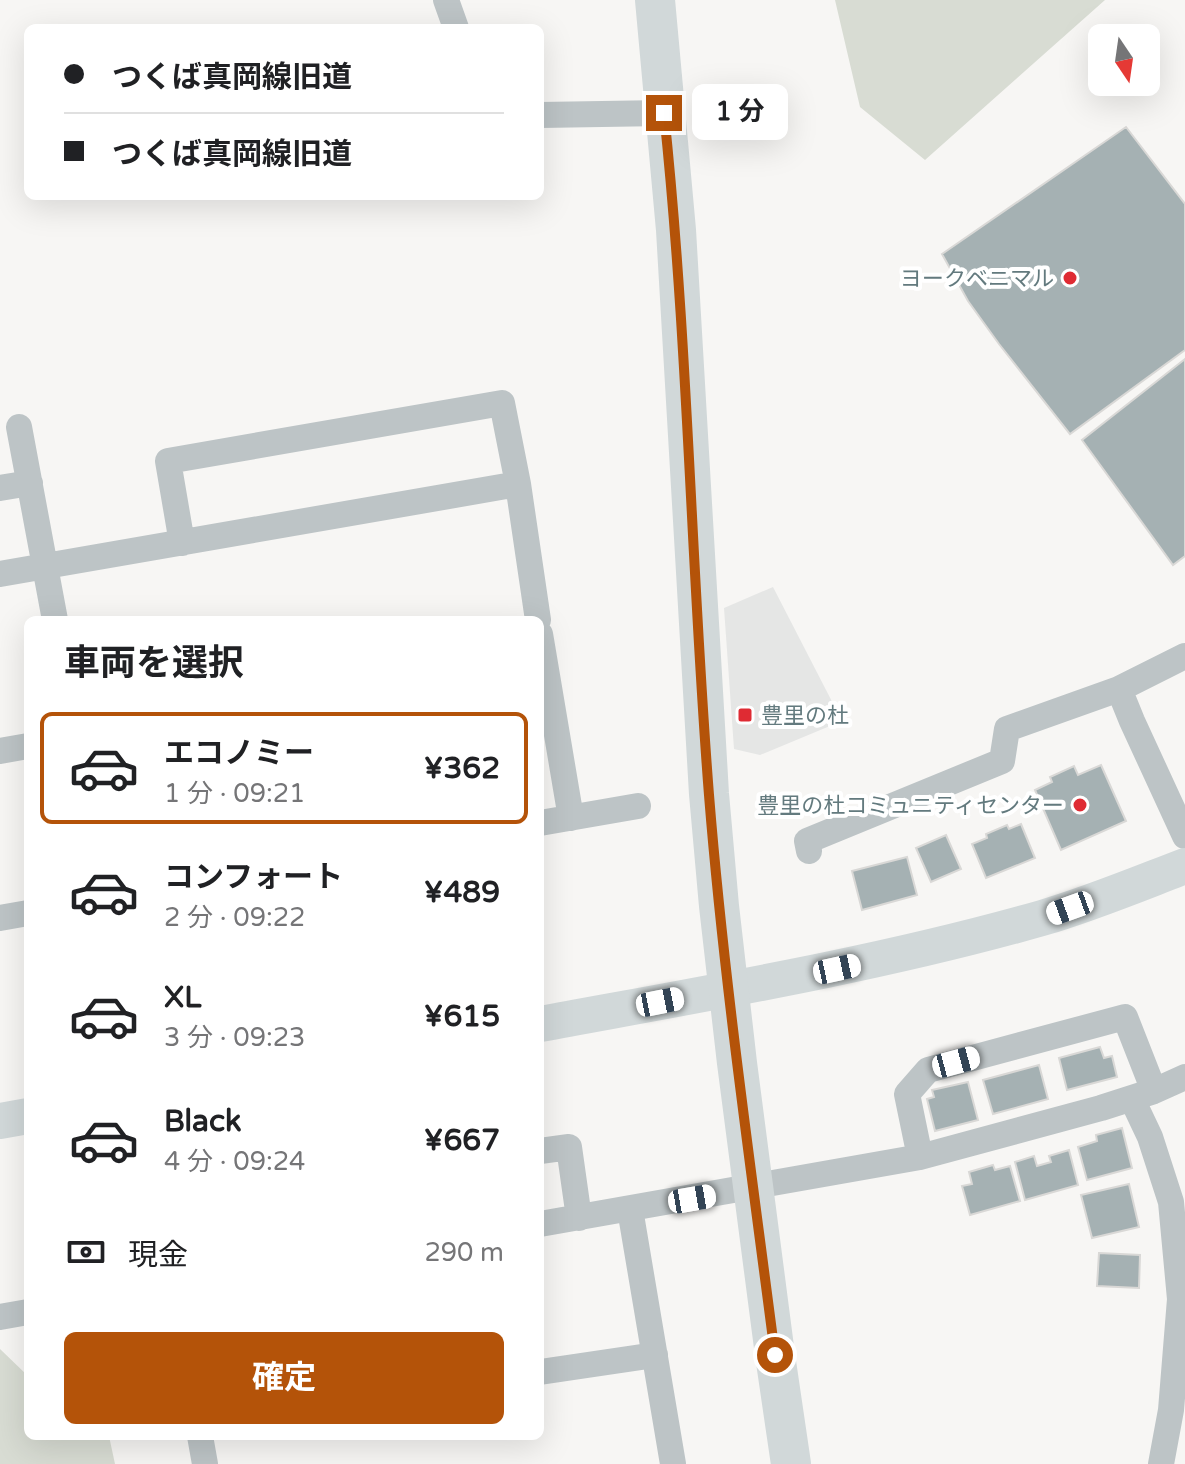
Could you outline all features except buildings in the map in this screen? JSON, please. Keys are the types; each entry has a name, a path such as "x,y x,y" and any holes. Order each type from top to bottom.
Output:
{"main road":[{"path":"655,0 676,230 709,794 728,990 791,1464"}],"street":[{"path":"446,0 455,24"},
{"path":"544,115 664,113"},
{"path":"182,543 168,461 502,403 518,484 537,616"},
{"path":"19,427 54,616"},
{"path":"0,488 30,483"},
{"path":"0,574 518,484"},
{"path":"809,851 807,841 1002,761 1007,729 1119,689 1185,656"},
{"path":"544,666 571,818"},
{"path":"1119,689 1185,836"},
{"path":"0,751 24,747"},
{"path":"544,822 638,806"},
{"path":"544,1023 864,964 1045,917 1185,866"},
{"path":"0,918 24,914"},
{"path":"920,1157 907,1094 928,1070 1125,1017 1150,1137 1171,1202 1180,1299 1171,1410 1161,1464"},
{"path":"544,1223 920,1157 1143,1095 1185,1077"},
{"path":"0,1121 24,1117"},
{"path":"544,1150 569,1147 579,1218"},
{"path":"630,1209 673,1464"},
{"path":"0,1317 24,1313"},
{"path":"544,1371 655,1355"},
{"path":"201,1440 205,1464"}],"shaded area":[{"path":"835,0 1105,0 925,160 860,107"},
{"path":"773,587 842,721 760,755 734,749 724,608"},
{"path":"0,1349 24,1372 24,1440 110,1440 115,1464 0,1464"}],"place":[{"name":"ヨークベニマル","path":"1070,278"},
{"name":"豊里の杜","path":"745,715"},
{"name":"豊里の杜コミュニティセンター","path":"1080,805"}],"route":[{"path":"664,113 676,230 709,794 728,990 775,1355"}]}
